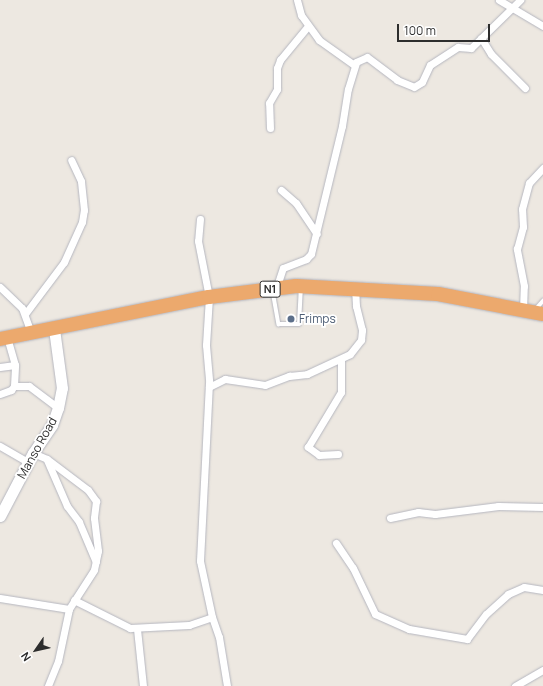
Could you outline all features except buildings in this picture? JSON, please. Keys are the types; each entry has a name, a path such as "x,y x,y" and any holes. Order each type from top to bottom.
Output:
{"highway":[{"name":"N1","path":"3,338 54,329 209,296 301,286 438,294 533,312"}],"street":[{"path":"297,0 301,15 322,43 354,65"},
{"path":"499,0 543,26"},
{"path":"274,289 283,268 306,259 311,254 317,234 354,65 361,58 367,57 397,80 414,87 422,82 430,65 458,47 471,48 513,9 520,0"},
{"path":"270,128 269,103 276,91 277,68 280,60 308,26"},
{"path":"481,38 491,54 525,88"},
{"path":"25,314 64,262 82,222 83,196 81,181 71,160"},
{"path":"533,312 524,286 517,249 523,227 522,209 529,183 543,168"},
{"path":"280,190 296,204 317,234"},
{"path":"200,219 198,241 209,296 206,350 209,386 200,561 212,617 219,637 227,686"},
{"path":"0,287 25,314 31,333"},
{"path":"209,386 225,379 266,385 289,376 307,374 350,354 361,340 362,330 356,306 355,288"},
{"name":"Manso Road","path":"0,516 31,458 52,425 58,408 62,388 54,329"},
{"path":"0,394 11,390 14,386 15,365 3,338"},
{"path":"338,454 319,455 308,447 341,392 341,359"},
{"path":"0,367 15,365"},
{"path":"14,386 29,386 58,408"},
{"path":"0,446 31,458 47,458 93,494 96,501 94,518 98,544 96,562 92,574 69,609 58,662 48,686"},
{"path":"47,458 65,503 79,522 96,562"},
{"path":"390,518 418,512 435,514 498,506 543,507"},
{"path":"336,543 353,568 375,614 409,629 467,639 486,614 508,594 524,587 543,590"},
{"path":"0,598 69,609"},
{"path":"74,600 122,627 137,629 189,625 212,617"},
{"path":"137,629 143,686"},
{"path":"514,686 543,670"}],"lane":[{"path":"274,289 279,324 299,324 301,286"},
{"path":"533,312 543,301"}],"place":[{"name":"Frimps","path":"291,319"}]}
